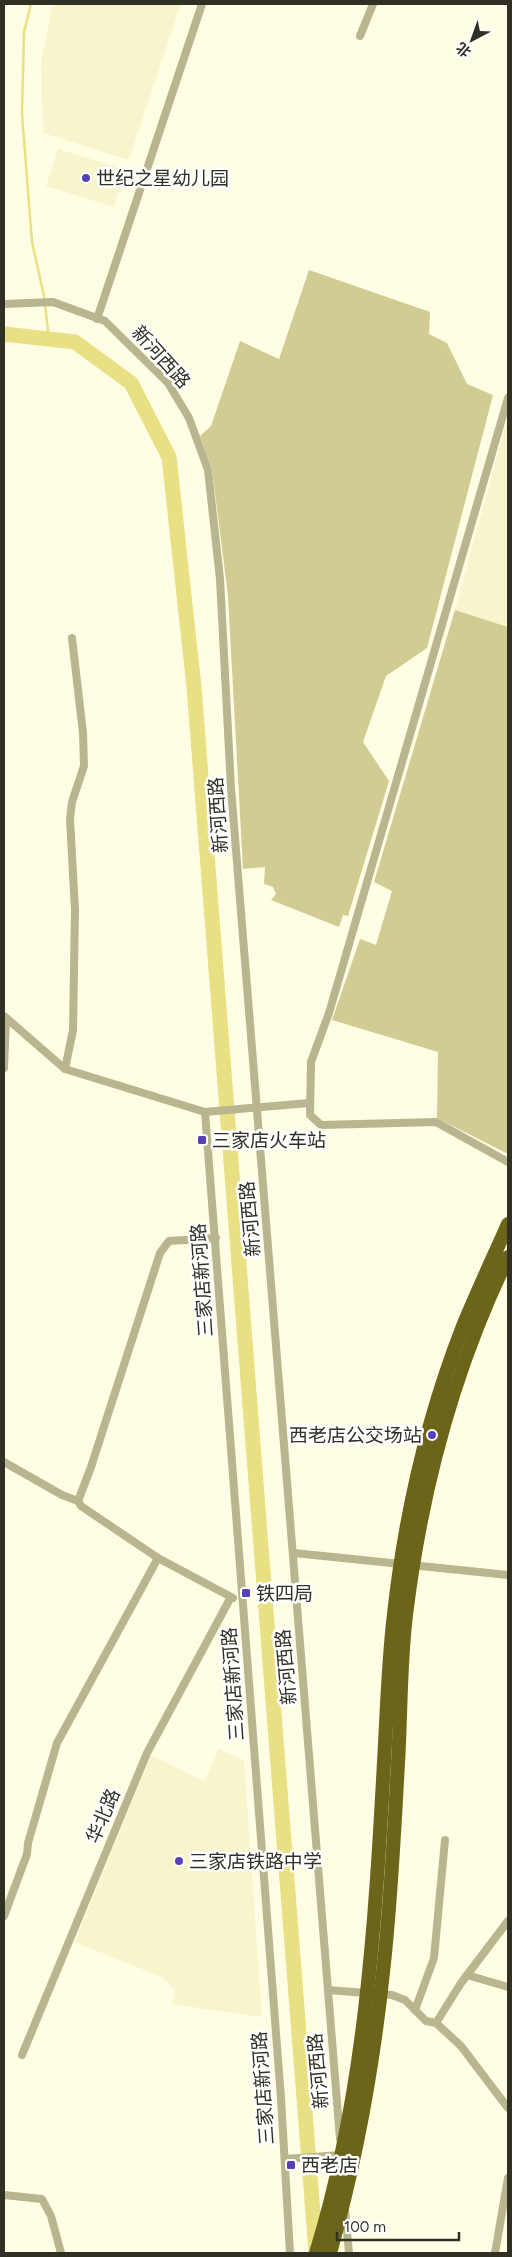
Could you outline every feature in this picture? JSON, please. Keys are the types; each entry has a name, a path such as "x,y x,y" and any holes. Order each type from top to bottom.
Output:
{"highway":[{"path":"316,2253 336,2181 363,2036 371,1969 388,1670 406,1532 428,1431 446,1374 464,1326 508,1224"},
{"path":"330,2253 349,2185 365,2106 376,2037 392,1862 406,1614 427,1493 462,1370 476,1331 508,1257"}],"street":[{"path":"97,318 202,4"},
{"path":"360,36 373,4"},
{"name":"新河西路","path":"4,304 53,302 105,321 168,383 189,418 208,470 220,579 231,788 294,1553 348,2253"},
{"path":"508,398 329,1013 311,1062 309,1103 310,1114 321,1125 436,1122 508,1162"},
{"path":"65,1069 73,1030 74,910 70,819 72,802 84,766 83,733 72,638"},
{"path":"5,1017 65,1069 206,1112 309,1103"},
{"path":"4,1068 5,1017"},
{"name":"三家店新河路","path":"206,1112 285,2159 290,2253"},
{"path":"78,1502 160,1252 169,1241 216,1238"},
{"path":"4,1462 78,1502 81,1506 158,1558 243,1602"},
{"path":"294,1553 508,1575"},
{"path":"4,1916 27,1854 28,1842 58,1743 158,1558"},
{"name":"华北路","path":"22,2055 147,1753 231,1597"},
{"path":"415,2010 434,1958 445,1840"},
{"path":"436,2023 467,1975 508,1920"},
{"path":"467,1975 508,1987"},
{"path":"328,1990 392,1995 405,2000 426,2021 436,2023 461,2046 508,2108"},
{"path":"285,2159 341,2155"},
{"path":"495,2253 508,2178"},
{"path":"4,2195 42,2199 51,2216 61,2253"}],"shaded area":[{"path":"53,4 181,4 129,160 43,133 41,62"},
{"name":"世纪之星幼儿园","path":"58,149 126,170 114,207 46,186"},
{"path":"309,270 430,312 429,334 447,343 467,384 493,395 427,648 386,676 363,742 389,781 348,916 343,915 339,927 271,900 276,894 273,887 264,884 265,867 243,869 228,596 212,469 200,436 211,426 240,341 279,359"},
{"path":"508,417 508,627 455,610"},
{"path":"455,610 508,627 508,1154 437,1118 438,1052 332,1020 360,939 376,945 392,891 374,882"},
{"name":"三家店铁路中学","path":"219,1749 244,1760 262,2017 172,2004 175,1991 164,1978 75,1942 151,1755 204,1781"}],"waterway":[{"path":"31,4 24,32 22,114 32,242 44,296 49,339"},
{"path":"4,334 75,342 131,383 169,457 194,687 316,2252"}],"place":[{"name":"世纪之星幼儿园","path":"86,178"},
{"name":"三家店火车站","path":"202,1140"},
{"name":"西老店公交场站","path":"432,1435"},
{"name":"铁四局","path":"246,1593"},
{"name":"三家店铁路中学","path":"179,1861"},
{"name":"西老店","path":"291,2165"}]}
